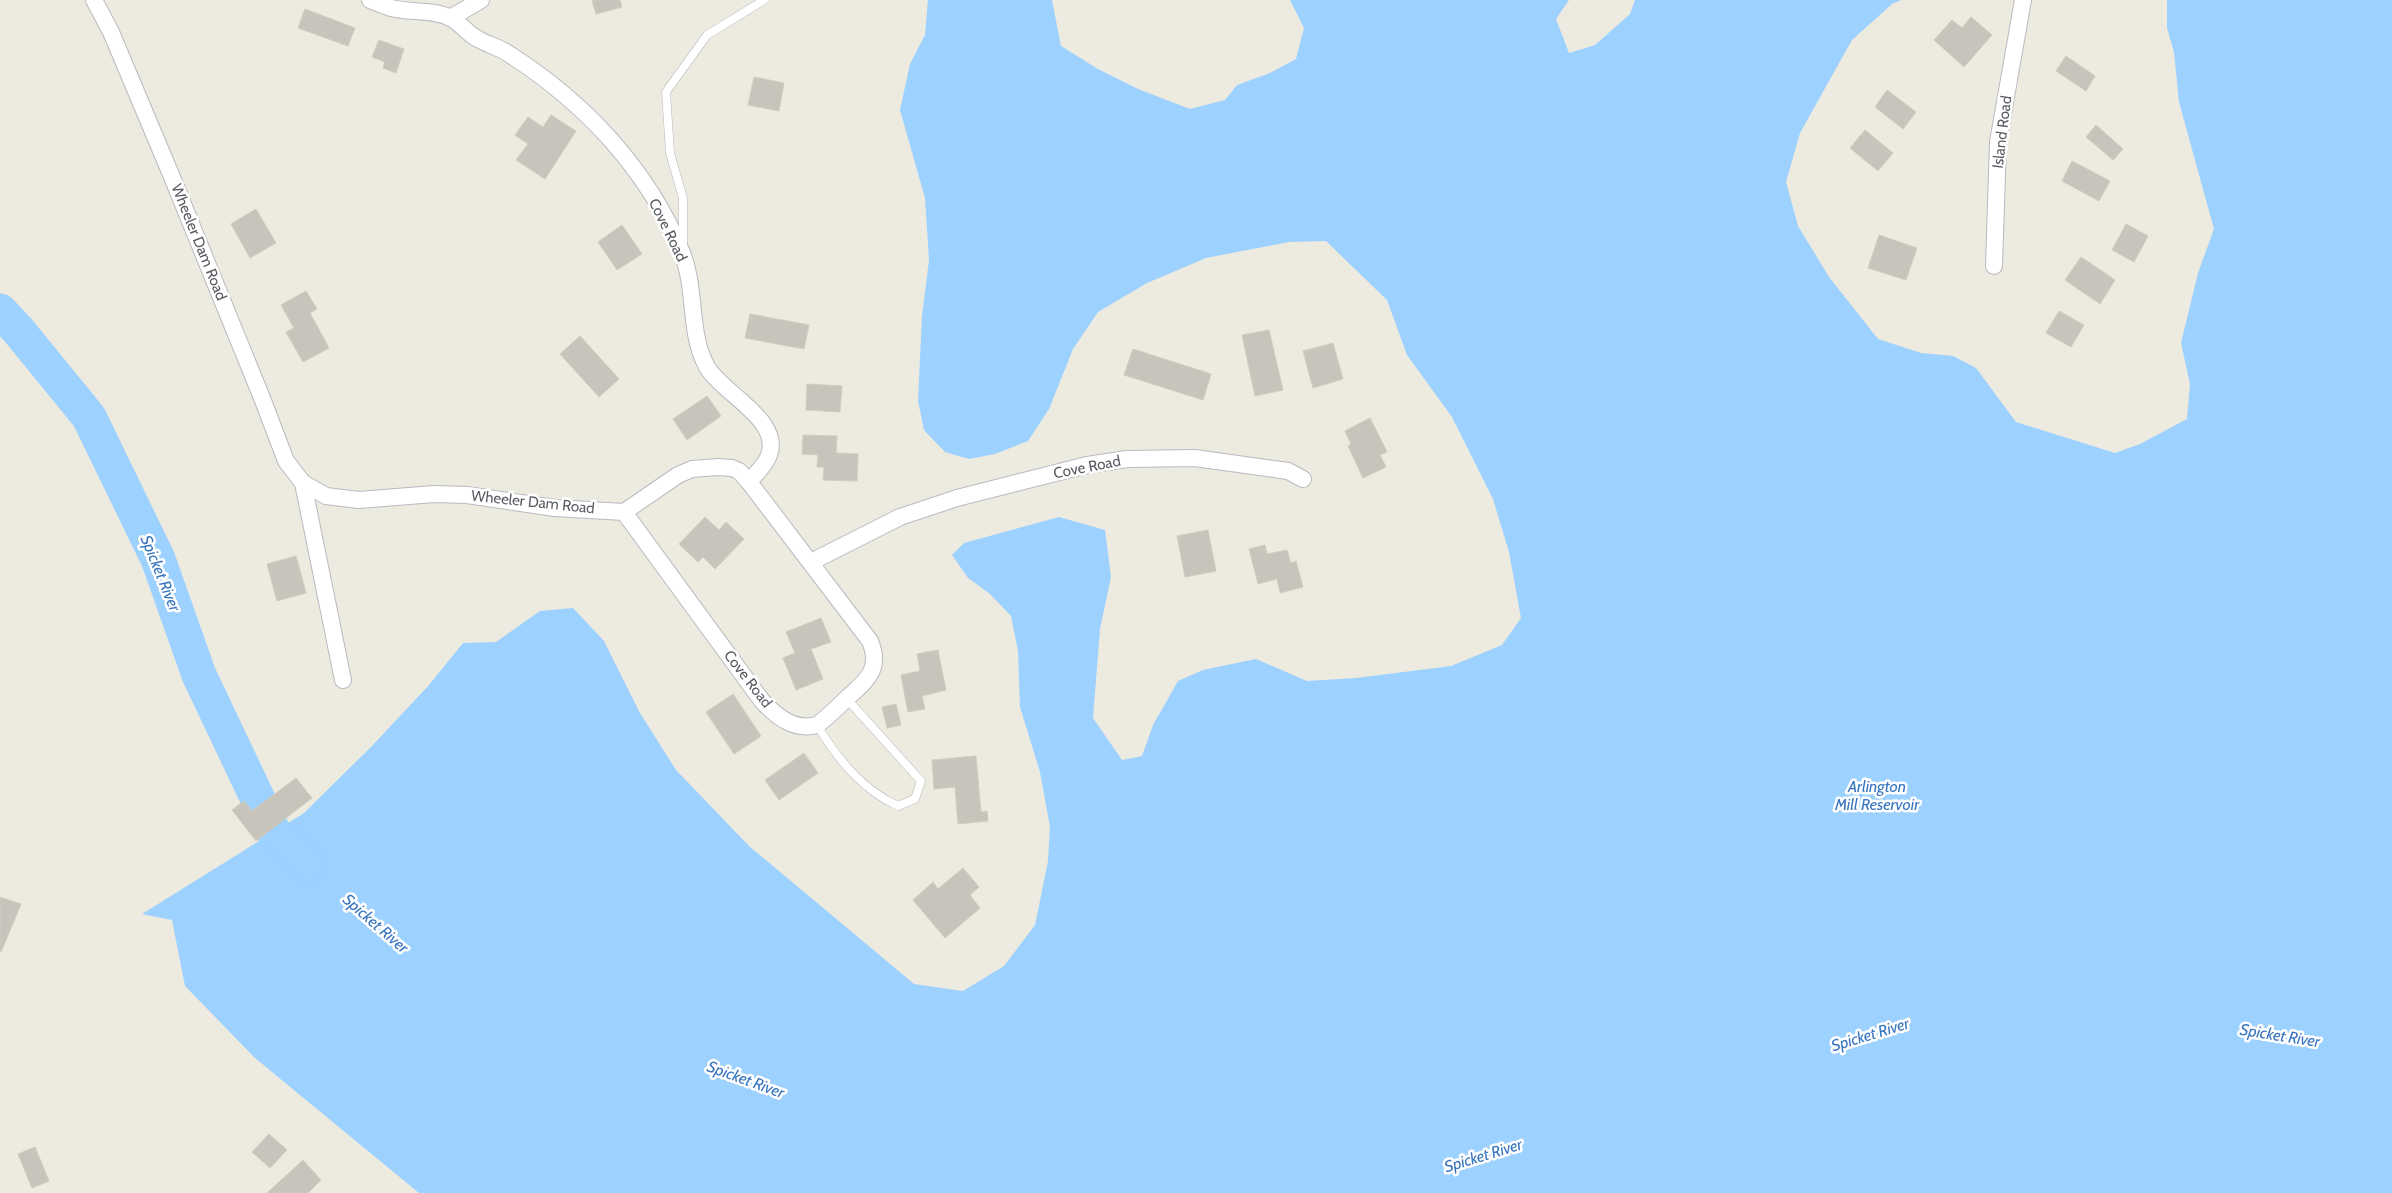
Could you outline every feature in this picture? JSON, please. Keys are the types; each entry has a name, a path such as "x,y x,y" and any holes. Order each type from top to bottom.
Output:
{"street":[{"name":"Wheeler Dam Road","path":"94,0 111,32 172,177 262,398 274,435 286,461 303,483 326,496 359,500 434,494 467,495 555,508 624,512"},
{"name":"Cove Road","path":"370,0 392,8 427,12 450,18 477,39 506,52 539,75 587,114 622,152 639,175 674,235 683,256 690,278 700,350 708,367 719,384 756,416 766,428 772,441 769,456 749,482"},
{"path":"450,18 481,0"},
{"name":"Island Road","path":"1994,266 1998,142 2023,0"},
{"name":"Cove Road","path":"811,562 900,516 956,498 1087,465 1127,459 1195,458 1288,471 1303,479"},
{"path":"624,512 678,475 692,469 718,466 739,471 811,562 870,641 874,651 875,662 872,672 847,699 817,724"},
{"name":"Wheeler Dam Road","path":"303,483 343,680"},
{"name":"Cove Road","path":"624,512 762,701 788,722 809,727 817,724"}],"lane":[{"path":"683,256 683,198 670,153 666,92 707,35 764,0"},
{"path":"817,724 827,741 861,783 882,798 898,806 915,798 921,782 847,699"}],"water":[{"name":"Arlington Mill Reservoir","path":"928,0 1052,0 1061,46 1098,69 1138,89 1190,109 1225,100 1237,85 1270,73 1296,59 1304,28 1290,0 1569,0 1556,19 1569,53 1595,45 1630,14 1635,0 1901,0 1892,4 1852,40 1800,133 1786,182 1798,226 1829,277 1878,339 1921,353 1953,356 1976,368 2016,422 2115,453 2140,444 2187,419 2190,384 2181,343 2198,273 2214,229 2179,102 2174,52 2167,28 2167,0 2392,0 2392,1193 419,1193 255,1058 185,986 172,920 142,914 304,813 372,746 429,685 463,643 496,642 540,611 573,608 604,641 640,713 676,770 749,846 914,984 963,991 1004,966 1035,925 1048,861 1050,827 1040,772 1020,707 1018,651 1011,616 990,594 968,578 952,555 964,543 1059,517 1105,530 1111,577 1100,629 1093,718 1122,760 1142,756 1153,725 1178,681 1203,670 1256,659 1307,681 1356,678 1451,666 1502,645 1521,618 1509,552 1493,499 1452,417 1407,355 1387,300 1326,241 1289,242 1206,258 1147,283 1098,312 1073,349 1049,409 1028,441 995,454 969,459 945,452 924,430 918,401 922,316 929,260 925,198 900,110 910,64 925,35"}],"building":[{"path":"592,0 620,0 622,7 596,14"},
{"path":"305,9 355,28 348,46 298,28"},
{"path":"1971,17 1992,35 1964,67 1934,40 1952,20 1962,28"},
{"path":"379,40 404,49 396,73 383,68 385,62 372,57"},
{"path":"2066,56 2095,76 2086,91 2056,71"},
{"path":"754,77 784,83 779,111 748,105"},
{"path":"1887,90 1916,112 1903,129 1875,107"},
{"path":"551,115 576,131 545,179 516,160 528,144 515,135 528,117 543,127"},
{"path":"2096,125 2123,149 2113,160 2086,137"},
{"path":"1865,130 1893,153 1878,171 1850,148"},
{"path":"2072,161 2110,181 2099,201 2062,181"},
{"path":"256,209 276,243 250,258 231,224"},
{"path":"2126,224 2148,236 2134,262 2112,250"},
{"path":"622,225 642,254 617,270 598,242"},
{"path":"1879,235 1917,248 1906,280 1868,268"},
{"path":"2081,257 2115,280 2100,304 2065,280"},
{"path":"306,291 317,309 310,313 329,348 303,362 286,332 294,328 281,305"},
{"path":"2059,311 2084,325 2071,347 2046,333"},
{"path":"750,314 809,325 804,349 745,338"},
{"path":"1269,330 1283,390 1255,396 1242,335"},
{"path":"580,336 619,379 599,397 560,354"},
{"path":"1333,343 1343,379 1313,388 1303,351"},
{"path":"1133,349 1211,374 1203,400 1124,375"},
{"path":"807,384 842,386 840,412 806,410"},
{"path":"707,396 721,416 687,440 673,419"},
{"path":"1370,418 1387,452 1380,455 1386,467 1363,478 1348,446 1351,444 1345,431"},
{"path":"803,435 837,436 836,453 858,454 857,481 823,480 824,467 817,467 818,455 802,454"},
{"path":"705,517 719,530 726,522 744,539 715,569 703,557 698,562 679,544"},
{"path":"1208,530 1216,571 1185,577 1177,536"},
{"path":"1265,545 1267,554 1287,550 1291,563 1296,561 1303,587 1280,593 1277,579 1258,584 1249,549"},
{"path":"296,556 306,593 277,601 267,564"},
{"path":"821,618 831,642 811,649 823,679 796,690 783,658 795,653 786,632"},
{"path":"938,650 946,690 922,696 925,709 908,712 901,675 920,671 917,654"},
{"path":"733,694 761,736 734,754 706,712"},
{"path":"896,704 901,725 887,728 882,707"},
{"path":"804,753 818,773 779,800 765,780"},
{"path":"976,756 981,812 987,811 988,821 958,824 955,787 934,789 932,760"},
{"path":"296,778 312,798 256,841 232,810 244,801 252,811"},
{"path":"963,868 979,887 970,895 980,908 945,938 913,900 933,882 938,889"},
{"path":"0,897 21,904 1,952 0,951"},
{"path":"269,1134 287,1150 270,1168 252,1152"},
{"path":"35,1147 49,1181 32,1188 18,1154"},
{"path":"303,1160 321,1180 308,1193 267,1193"}],"waterway":[{"name":"Spicket River","path":"0,311 18,330 89,417 158,559 199,675 274,833 309,864"}]}
